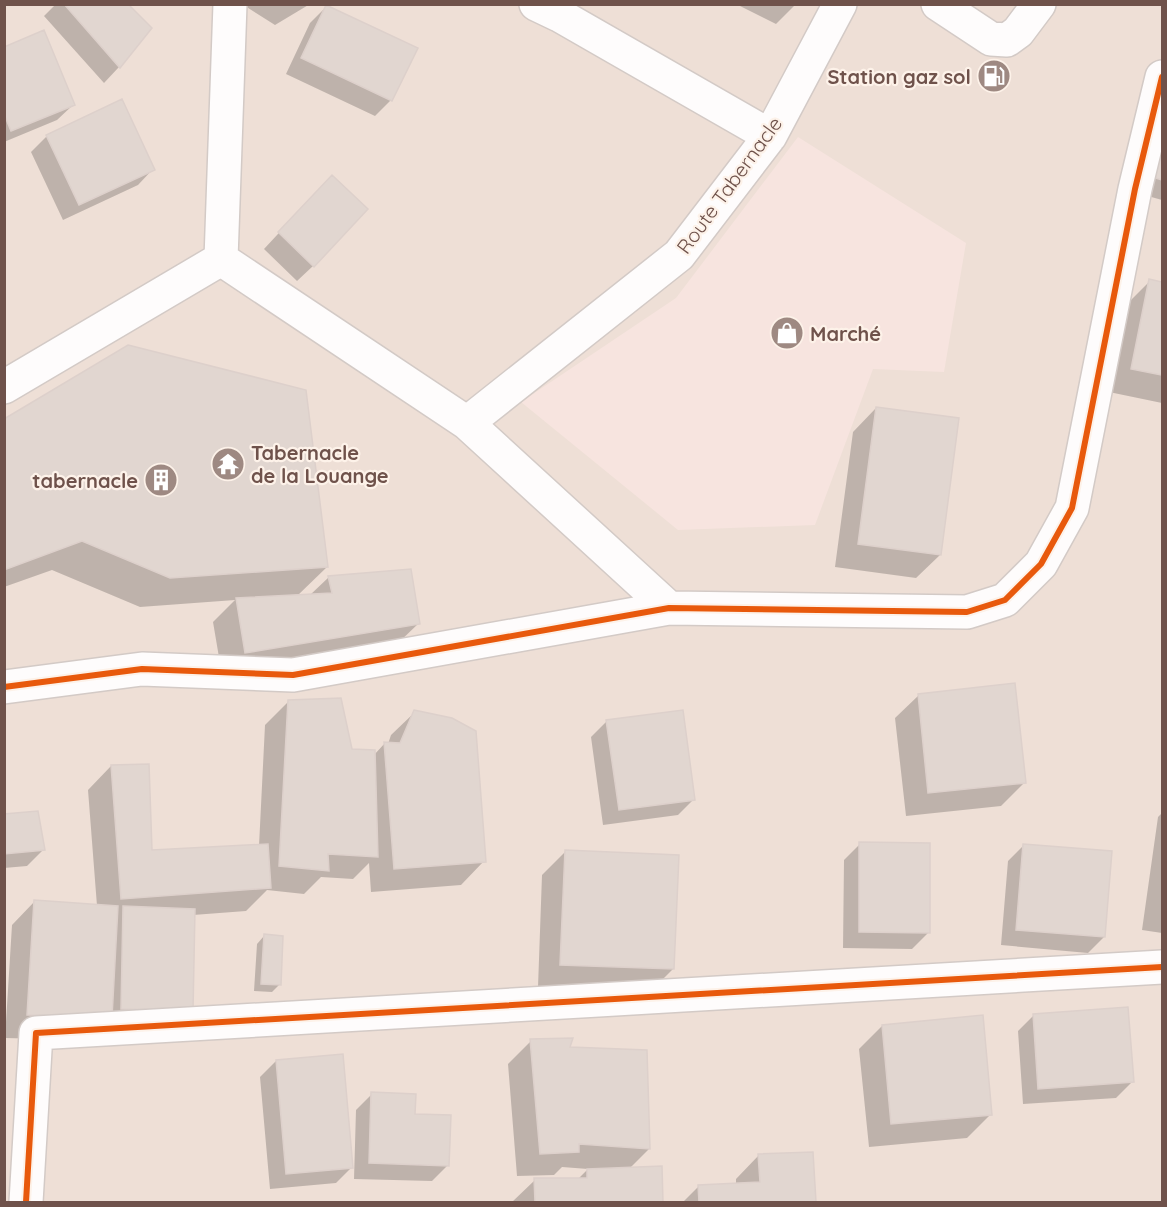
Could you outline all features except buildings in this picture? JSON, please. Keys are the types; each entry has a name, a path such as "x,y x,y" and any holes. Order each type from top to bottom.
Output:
{"street":[{"path":"221,259 230,4"},
{"name":"Route Tabernacle","path":"467,423 679,255 770,136 840,4"},
{"path":"938,4 991,39 1006,40 1018,32 1039,4"},
{"path":"553,8 770,136"},
{"path":"4,687 142,669 293,675 669,608 967,612 1005,600 1041,564 1072,508 1135,189 1162,77"},
{"path":"4,387 221,259"},
{"path":"221,259 467,423 669,608"},
{"path":"26,1203 36,1033 1162,967"}],"shaded area":[{"path":"5,5 1162,5 1162,1202 5,1202"},
{"name":"Marché","path":"798,137 966,243 944,372 873,369 815,525 678,530 521,402 676,298"}],"cycle path":[{"path":"4,687 142,669 293,675 669,608 967,612 1005,600 1041,564 1072,508 1135,189 1162,77"},
{"path":"26,1202 36,1033 1162,967"}],"place":[{"name":"Station gaz sol","path":"994,76"},
{"name":"Marché","path":"787,333"},
{"name":"Tabernacle de la Louange","path":"228,464"},
{"name":"tabernacle","path":"161,480"}]}
